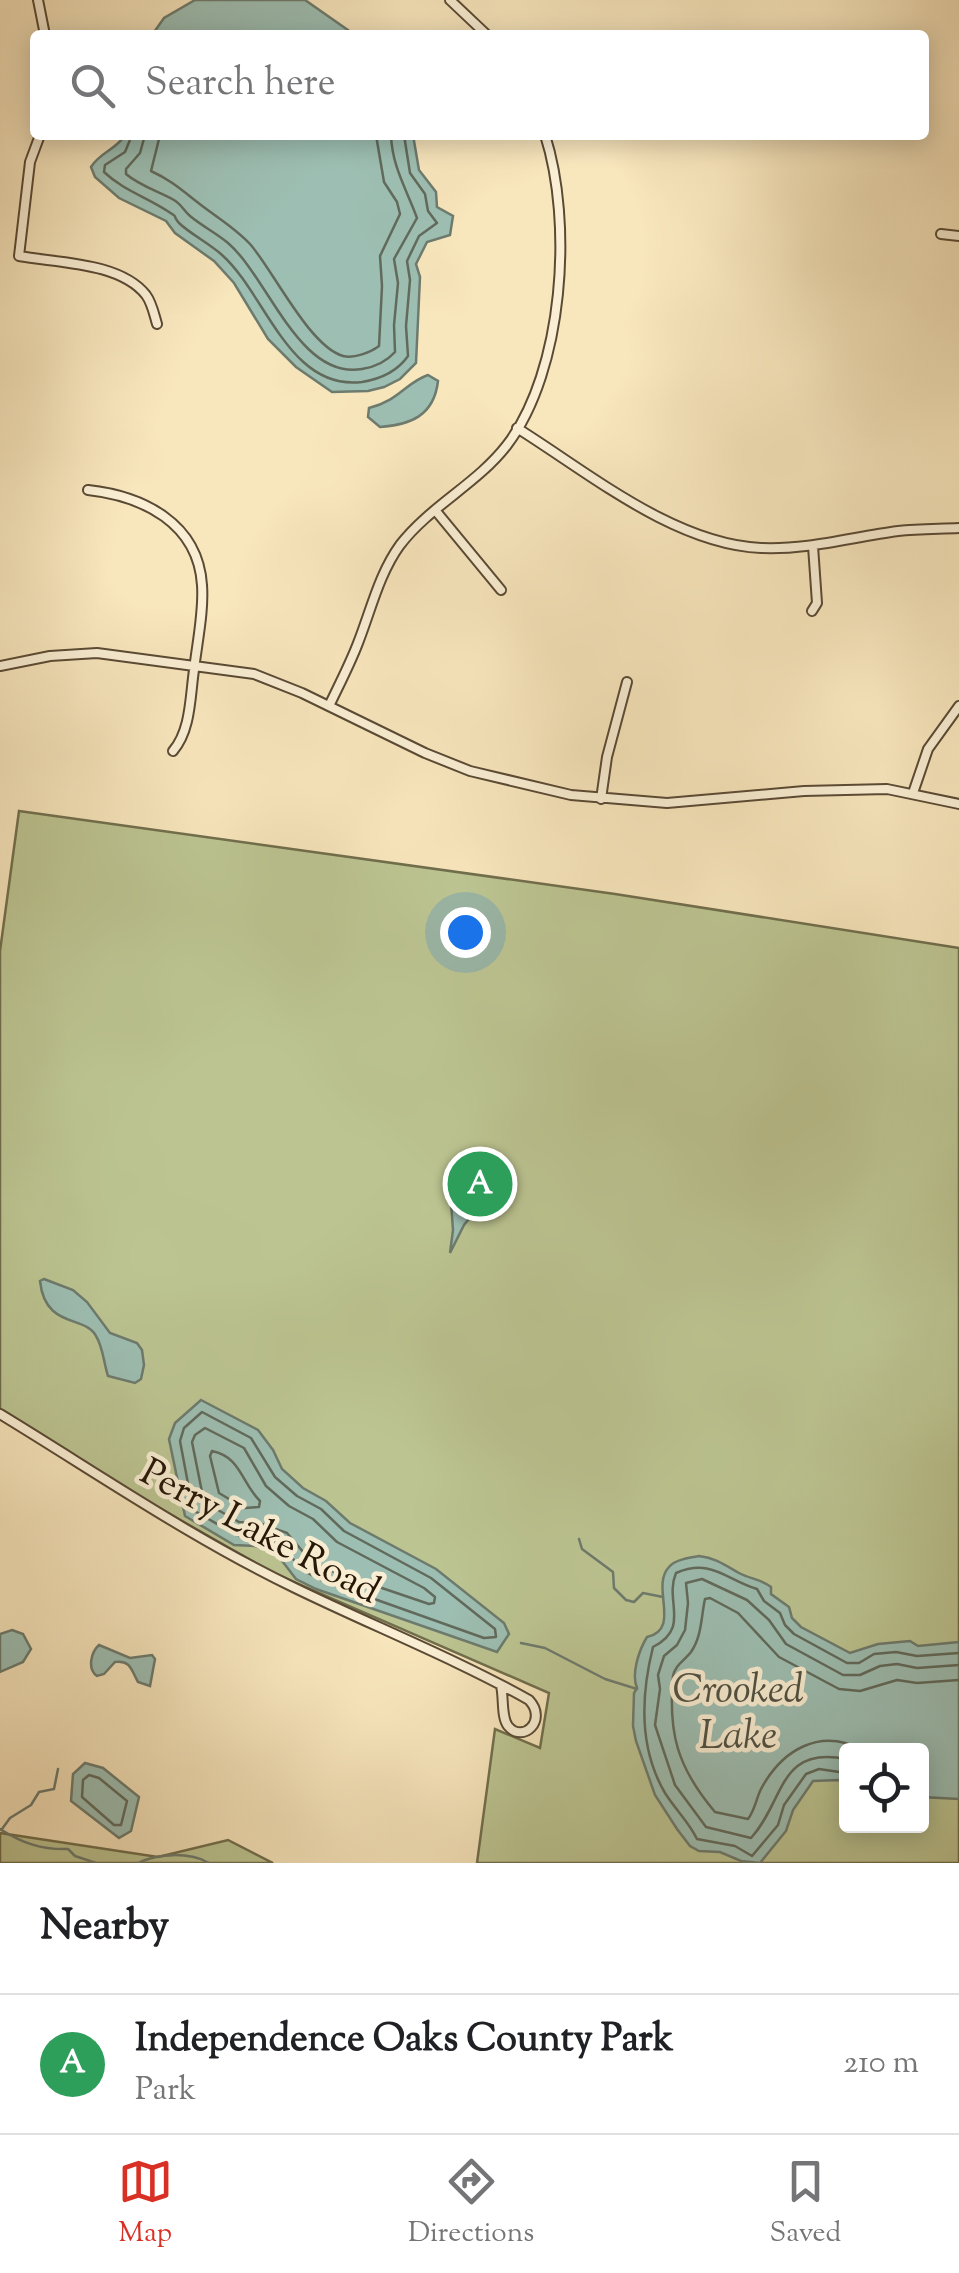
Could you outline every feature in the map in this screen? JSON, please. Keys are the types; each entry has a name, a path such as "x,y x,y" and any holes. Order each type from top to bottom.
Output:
{"street":[{"path":"38,0 45,30"},
{"path":"450,0 481,30"},
{"path":"38,140 30,162 28,206 19,256 100,270 133,283 145,294 157,324"},
{"path":"328,706 358,646 389,563 410,534 507,445 538,389 559,272 560,198 546,140"},
{"path":"941,234 959,236"},
{"path":"517,428 660,517 699,536 763,548 813,546 900,531 959,528"},
{"path":"88,490 145,503 183,533 193,551 202,583 194,664 184,732 173,752"},
{"path":"435,510 501,590"},
{"path":"812,611 817,603 813,546"},
{"path":"0,666 75,654 118,655 254,674 470,771 540,790 601,799 668,803 887,788 959,804"},
{"path":"601,799 607,757 627,682"},
{"path":"913,793 928,749 959,706"},
{"name":"Perry Lake Road","path":"0,1414 282,1581 388,1628 501,1686 534,1704 536,1717 533,1727 526,1732 508,1727 501,1686"}],"green space":[{"path":"19,811 615,894 959,948 959,1863 477,1863 495,1729 540,1748 549,1693 273,1573 0,1417 0,951"},
{"path":"0,1833 158,1857 228,1840 273,1863 0,1863"}],"water":[{"path":"195,0 305,0 348,30 156,30 164,18"},
{"path":"121,140 414,140 419,170 436,192 437,207 453,216 450,235 427,242 416,264 420,277 416,363 400,379 368,391 332,392 296,367 268,339 234,283 214,261 175,233 166,221 119,198 95,177 91,167"},
{"path":"428,375 438,381 436,393 419,416 380,427 368,417 369,408 388,401"},
{"path":"476,1187 481,1204 464,1225 450,1253 451,1202 463,1189"},
{"path":"40,1281 73,1290 110,1333 137,1343 144,1365 141,1379 135,1383 108,1376 96,1336 49,1307"},
{"path":"201,1400 258,1430 282,1469 350,1523 436,1569 504,1623 509,1634 497,1652 316,1589 296,1579 276,1553 234,1545 185,1516 169,1439 175,1423"},
{"name":"Crooked Lake","path":"699,1556 715,1560 767,1584 771,1594 789,1607 792,1618 801,1627 850,1653 878,1644 959,1642 959,1799 929,1797 929,1743 839,1743 839,1780 813,1781 793,1810 786,1831 760,1863 690,1846 655,1795 633,1726 635,1669 641,1648 647,1637 663,1626 664,1575 683,1559"},
{"path":"12,1630 23,1634 31,1649 23,1662 0,1672 0,1634"},
{"path":"99,1645 130,1658 152,1655 155,1659 150,1686 138,1682 130,1667 120,1662 97,1676 91,1660"},
{"path":"85,1763 103,1768 139,1797 131,1831 119,1838 71,1801 73,1774"}],"waterway":[{"path":"579,1539 582,1549 613,1572 614,1588 626,1600 634,1602 643,1593 663,1597"},
{"path":"521,1643 545,1648 605,1679 637,1689"},
{"path":"2,1829 10,1818 31,1805 39,1792 54,1789 58,1769"},
{"path":"0,1829 24,1842 68,1849 75,1856 96,1863"},
{"path":"138,1863 174,1855 209,1863"}],"place":[{"name":"Independence Oaks County Park","path":"480,1184"}]}
